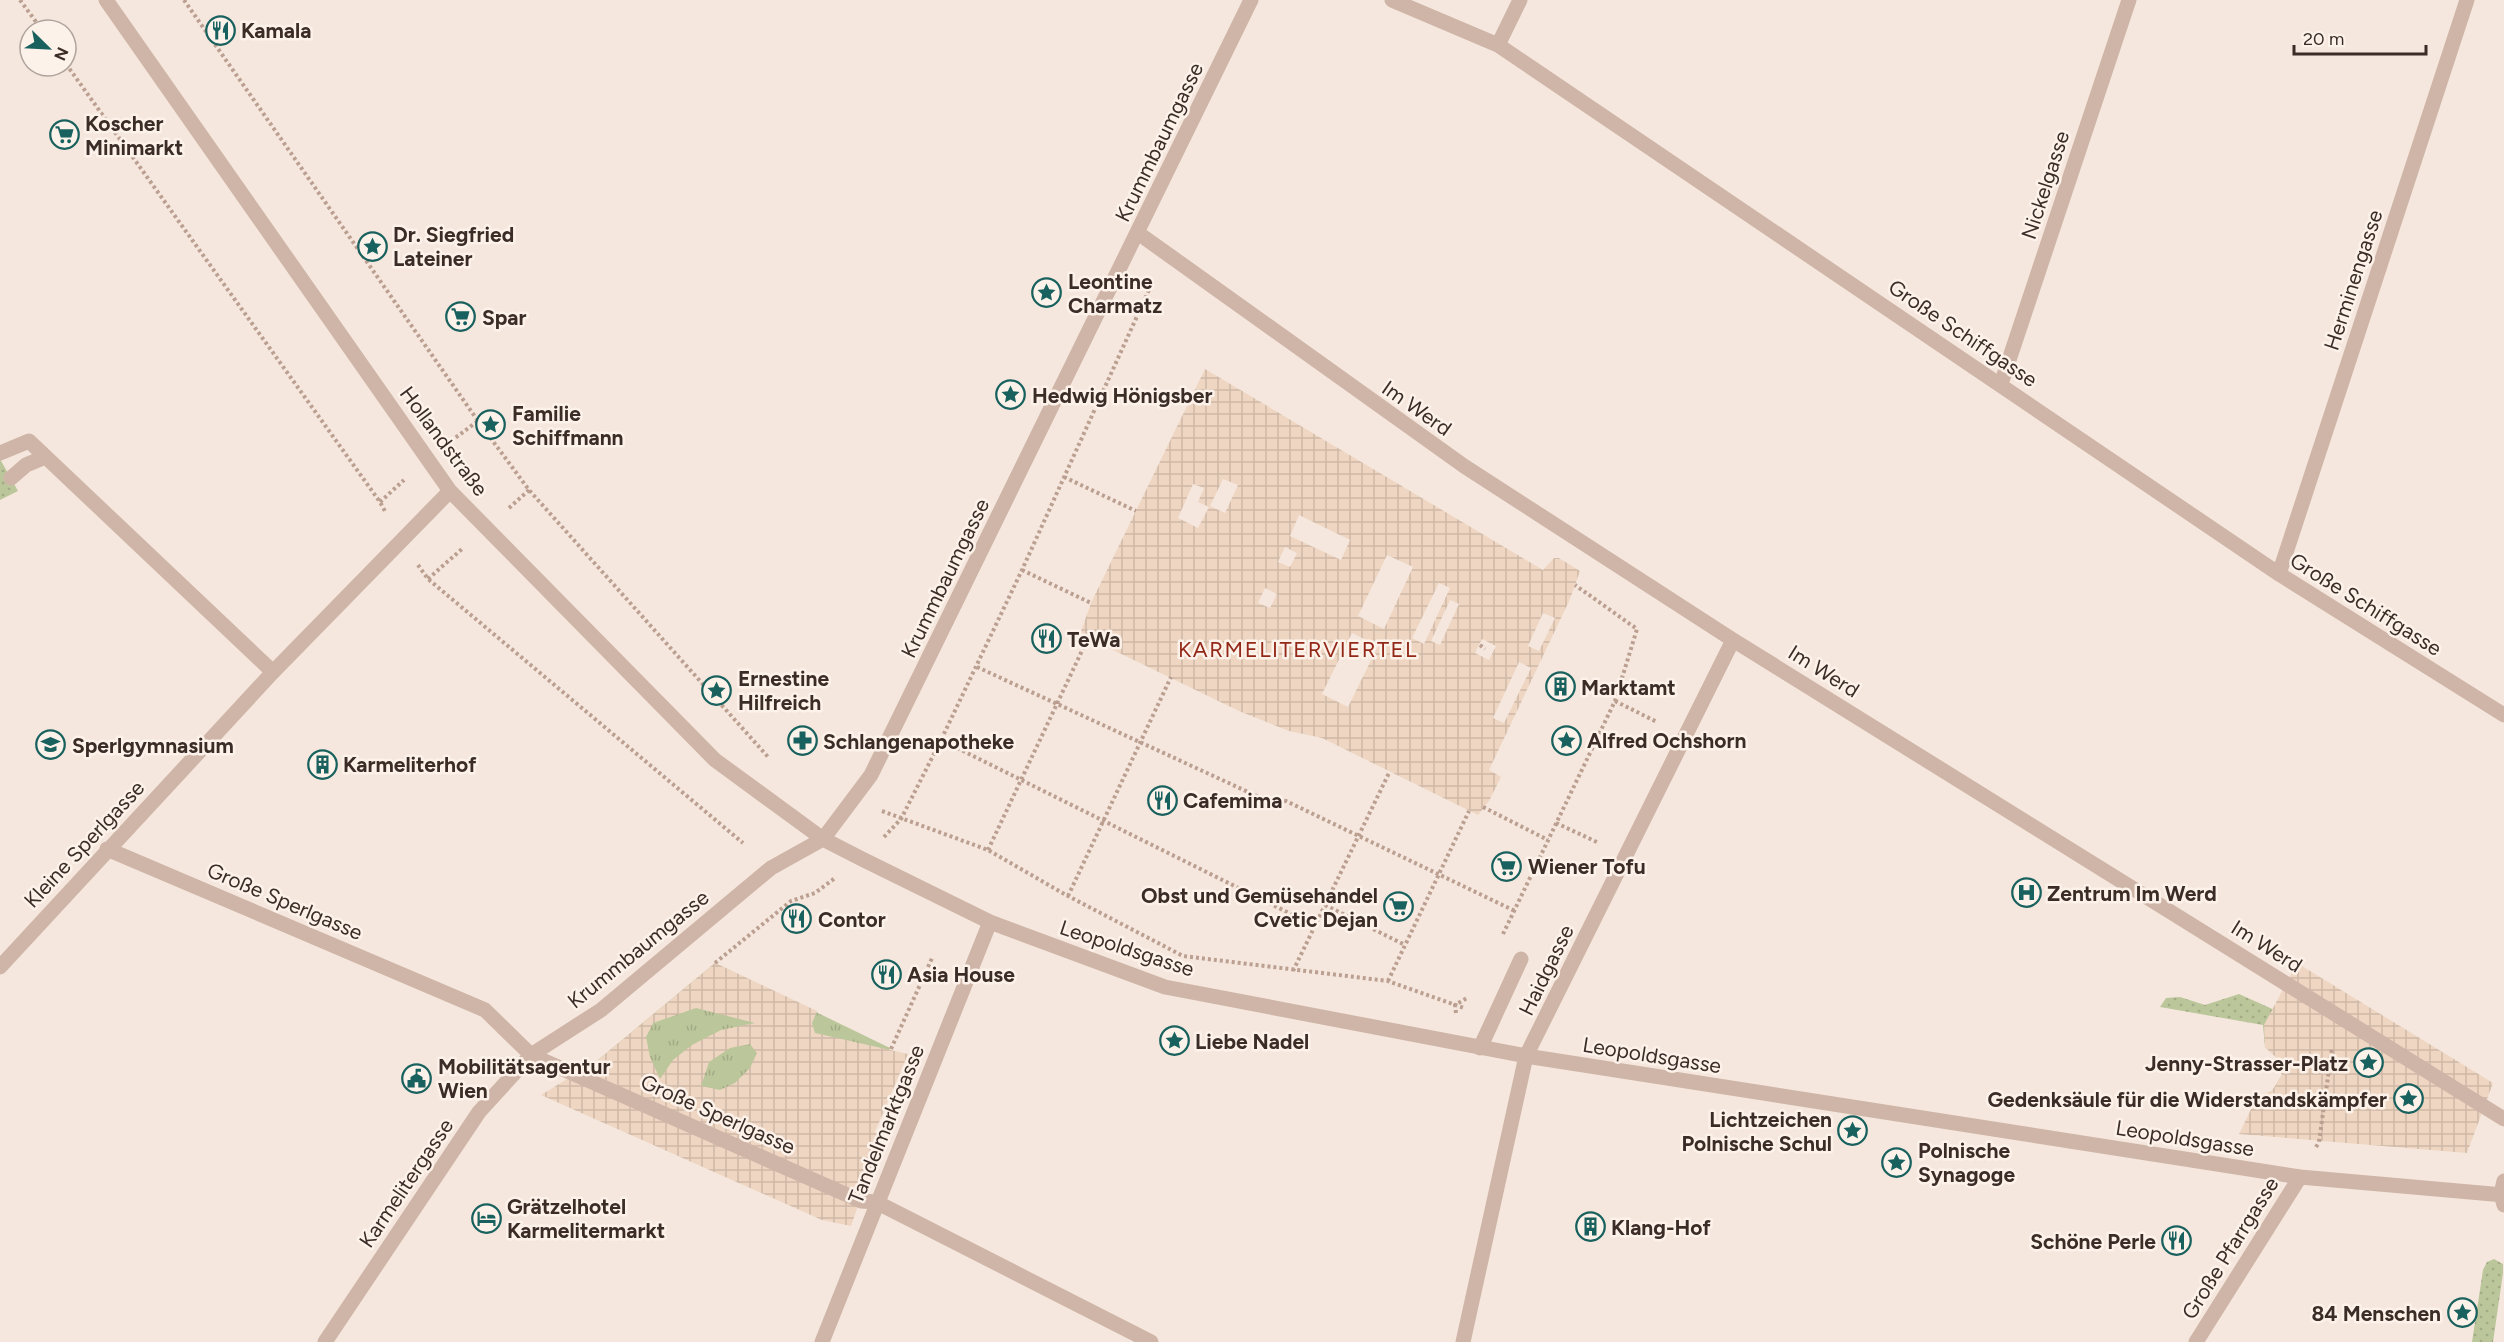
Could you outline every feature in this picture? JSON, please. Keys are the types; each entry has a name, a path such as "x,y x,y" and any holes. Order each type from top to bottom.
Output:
{"street":[{"name":"Hollandstraße","path":"106,0 450,491 714,760 824,838"},
{"name":"Krummbaumgasse","path":"531,1055 601,1010 771,868 824,838 871,775 1251,0"},
{"name":"Große Schiffgasse","path":"1392,0 1498,45 2279,574 2504,715"},
{"path":"1498,45 1520,0"},
{"name":"Nickelgasse","path":"2001,384 2129,0"},
{"name":"Herminengasse","path":"2279,574 2467,0"},
{"name":"Im Werd","path":"1138,233 1424,440 1683,608 2504,1119"},
{"path":"0,453 29,441 273,672"},
{"path":"11,478 26,465 45,457"},
{"name":"Kleine Sperlgasse","path":"0,967 273,672 450,491"},
{"name":"Haidgasse","path":"1463,1342 1526,1056 1733,640"},
{"name":"Leopoldsgasse","path":"824,838 990,922 1165,987 1526,1056 2300,1177 2503,1194"},
{"name":"Große Sperlgasse","path":"107,849 485,1010 531,1055 861,1201 876,1202 1151,1342"},
{"name":"Tandelmarktgasse","path":"822,1342 876,1202 990,922"},
{"path":"1480,1048 1521,959"},
{"name":"Karmelitergasse","path":"325,1342 479,1112 531,1055"},
{"name":"Große Pfarrgasse","path":"2196,1342 2300,1177"}],"path":[{"path":"20,0 33,18"},
{"path":"184,0 478,421 529,490 652,630 775,764"},
{"path":"76,78 380,502 401,543 428,579 743,843"},
{"path":"1064,477 1136,511"},
{"path":"1022,570 1091,603"},
{"path":"1500,940 1615,701 1637,629 1575,585"},
{"path":"988,850 1088,638"},
{"path":"1480,645 1485,649"},
{"path":"977,667 1259,797 1286,801 1515,911"},
{"path":"1068,896 1171,677"},
{"path":"1615,701 1686,736"},
{"path":"941,741 1315,926"},
{"path":"1293,971 1389,772"},
{"path":"853,798 902,819 988,850 1068,896 1183,956 1388,981 1494,1017"},
{"path":"1483,807 1548,840"},
{"path":"1388,981 1469,811"},
{"path":"1556,823 1626,856"},
{"path":"1325,905 1405,945"},
{"path":"891,1048 933,956"},
{"path":"1455,1005 1469,997"},
{"path":"1455,1005 1460,1044"},
{"path":"2300,1177 2319,1142 2337,1013"}],"green space":[{"path":"0,459 18,491 0,500"},
{"path":"715,963 890,1048 844,1158 598,1060"},
{"path":"2239,994 2324,1032 2304,1080 2257,1097 2272,1091 2282,1075 2277,1058 2265,1047 2263,1025 2160,1007 2166,998 2180,997 2205,1005"},
{"path":"2494,1259 2503,1264 2503,1273 2493,1342 2472,1342 2483,1270 2487,1262"}],"shaded area":[{"path":"1205,369 1543,570 1554,558 1559,558 1580,571 1570,599 1489,770 1501,777 1489,801 1478,815 1322,738 1289,731 1239,711 1080,634 1091,603","holes":["1223,479 1238,485 1225,513 1210,506","1193,484 1204,488 1198,502 1209,507 1198,528 1178,518","1299,515 1350,540 1341,560 1290,536","1285,547 1297,553 1290,567 1278,562","1387,555 1413,567 1384,629 1358,616","1439,583 1450,588 1424,644 1412,638","1265,588 1277,594 1270,608 1258,603","1450,600 1459,604 1440,645 1431,641","1543,613 1555,618 1539,651 1528,646","1352,633 1378,646 1348,707 1322,694","1482,639 1496,646 1489,660 1475,653","1519,662 1531,668 1504,723 1493,718"]},
{"path":"715,963 817,1011 812,1023 815,1033 908,1054 875,1132 882,1136 851,1226 822,1220 541,1095 598,1060","holes":["696,1008 755,1023 721,1030 692,1045 673,1060 660,1079 650,1057 646,1037 653,1023","750,1044 757,1053 750,1068 735,1083 720,1090 701,1086 709,1062 730,1048"]},
{"name":"Jenny-Strasser-Platz","path":"2297,963 2493,1083 2467,1153 2239,1134 2257,1097 2272,1091 2282,1075 2277,1058 2265,1047 2264,1025"}],"place":[{"name":"Kamala","path":"220,30"},
{"name":"Koscher Minimarkt","path":"64,135"},
{"name":"Dr. Siegfried Lateiner","path":"372,246"},
{"name":"Leontine Charmatz","path":"1047,293"},
{"name":"Spar","path":"461,317"},
{"name":"Hedwig Hönigsber","path":"1011,395"},
{"name":"Familie Schiffmann","path":"491,425"},
{"name":"TeWa","path":"1046,639"},
{"name":"Marktamt","path":"1560,687"},
{"name":"Ernestine Hilfreich","path":"717,690"},
{"name":"Alfred Ochshorn","path":"1566,740"},
{"name":"Schlangenapotheke","path":"802,741"},
{"name":"Sperlgymnasium","path":"51,745"},
{"name":"Karmeliterhof","path":"322,764"},
{"name":"Cafemima","path":"1162,800"},
{"name":"Wiener Tofu","path":"1507,866"},
{"name":"Zentrum Im Werd","path":"2026,893"},
{"name":"Obst und Gemüsehandel Cvetic Dejan","path":"1399,907"},
{"name":"Contor","path":"797,919"},
{"name":"Asia House","path":"886,974"},
{"name":"Liebe Nadel","path":"1174,1041"},
{"name":"Jenny-Strasser-Platz","path":"2369,1063"},
{"name":"Mobilitätsagentur Wien","path":"417,1078"},
{"name":"Gedenksäule für die Widerstandskämpfer","path":"2408,1099"},
{"name":"Lichtzeichen Polnische Schul","path":"1853,1131"},
{"name":"Polnische Synagoge","path":"1897,1162"},
{"name":"Grätzelhotel Karmelitermarkt","path":"486,1218"},
{"name":"Klang-Hof","path":"1590,1227"},
{"name":"Schöne Perle","path":"2177,1241"},
{"name":"84 Menschen","path":"2462,1313"}],"district":[{"name":"KARMELITERVIERTEL","path":"1298,649"}]}
